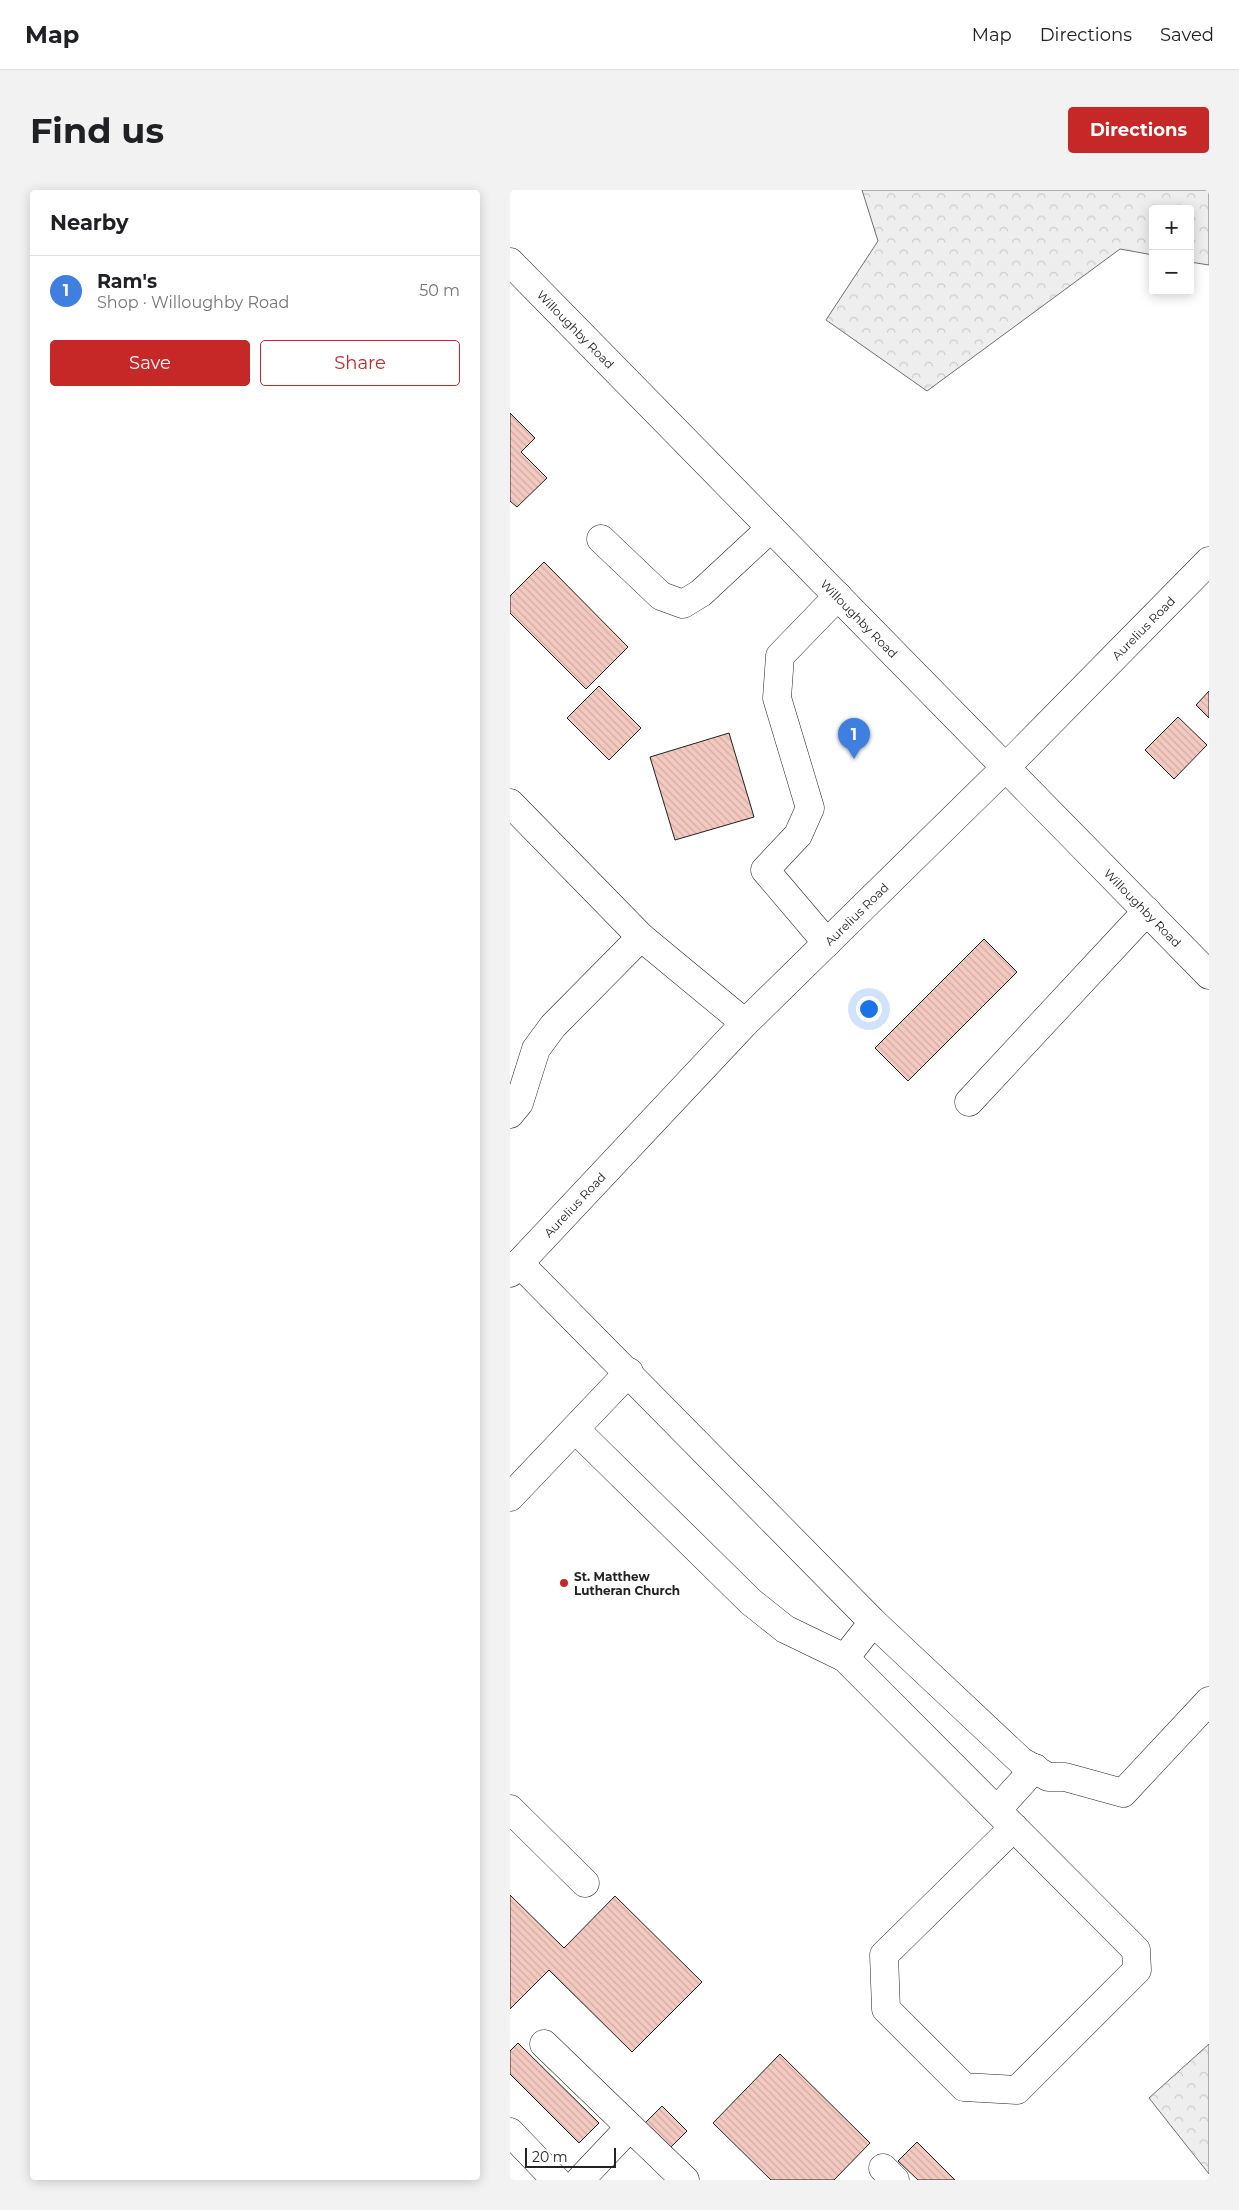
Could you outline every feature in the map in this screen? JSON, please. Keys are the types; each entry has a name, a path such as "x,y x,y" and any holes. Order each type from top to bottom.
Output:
{"street":[{"name":"Willoughby Road","path":"510,262 1209,975"},
{"path":"601,539 661,596 683,604 701,593 771,528"},
{"name":"Aurelius Road","path":"515,1268 745,1024 1005,768 1209,561"},
{"path":"827,943 765,870 798,835 810,808 777,698 780,656 838,596"},
{"path":"510,803 641,937 745,1024"},
{"path":"969,1102 1147,911"},
{"path":"510,1114 519,1103 536,1049 553,1026 641,937"},
{"path":"515,1268 629,1372 873,1622 1021,1761 1048,1777 1065,1777 1123,1792 1209,1701"},
{"path":"510,1497 629,1372"},
{"path":"575,1429 751,1602 785,1629 846,1658 1006,1819 1136,1950 1137,1970 1017,2090 964,2088 886,2009 884,1954 1006,1819 1035,1768"},
{"path":"846,1658 873,1622"},
{"path":"510,1809 585,1883"},
{"path":"544,2044 685,2180"},
{"path":"580,2180 630,2127"},
{"path":"510,2132 556,2180"}],"green space":[{"path":"862,190 1209,190 1209,265 1194,263 1194,205 1149,205 1149,254 1120,249 927,391 826,320 878,241"},
{"path":"1209,2044 1209,2174 1149,2098"}],"building":[{"path":"510,413 535,438 521,452 547,478 517,507 510,501"},
{"path":"544,562 628,647 586,689 510,613 510,596"},
{"path":"599,686 641,728 609,760 567,718"},
{"path":"1209,691 1209,718 1196,705"},
{"path":"1178,717 1207,745 1174,779 1145,750"},
{"path":"729,733 754,817 675,840 650,757"},
{"path":"984,939 1017,972 908,1081 875,1048"},
{"path":"510,1895 564,1948 615,1896 702,1982 632,2052 549,1970 510,2009"},
{"path":"518,2043 599,2123 579,2143 510,2074 510,2051"},
{"path":"780,2054 870,2143 834,2180 771,2180 713,2123"},
{"path":"662,2106 687,2131 669,2149 644,2124"},
{"path":"917,2142 955,2180 918,2180 898,2161"}],"place":[{"name":"Ram's","path":"854,759"},
{"name":"St. Matthew Lutheran Church","path":"564,1583"}]}
